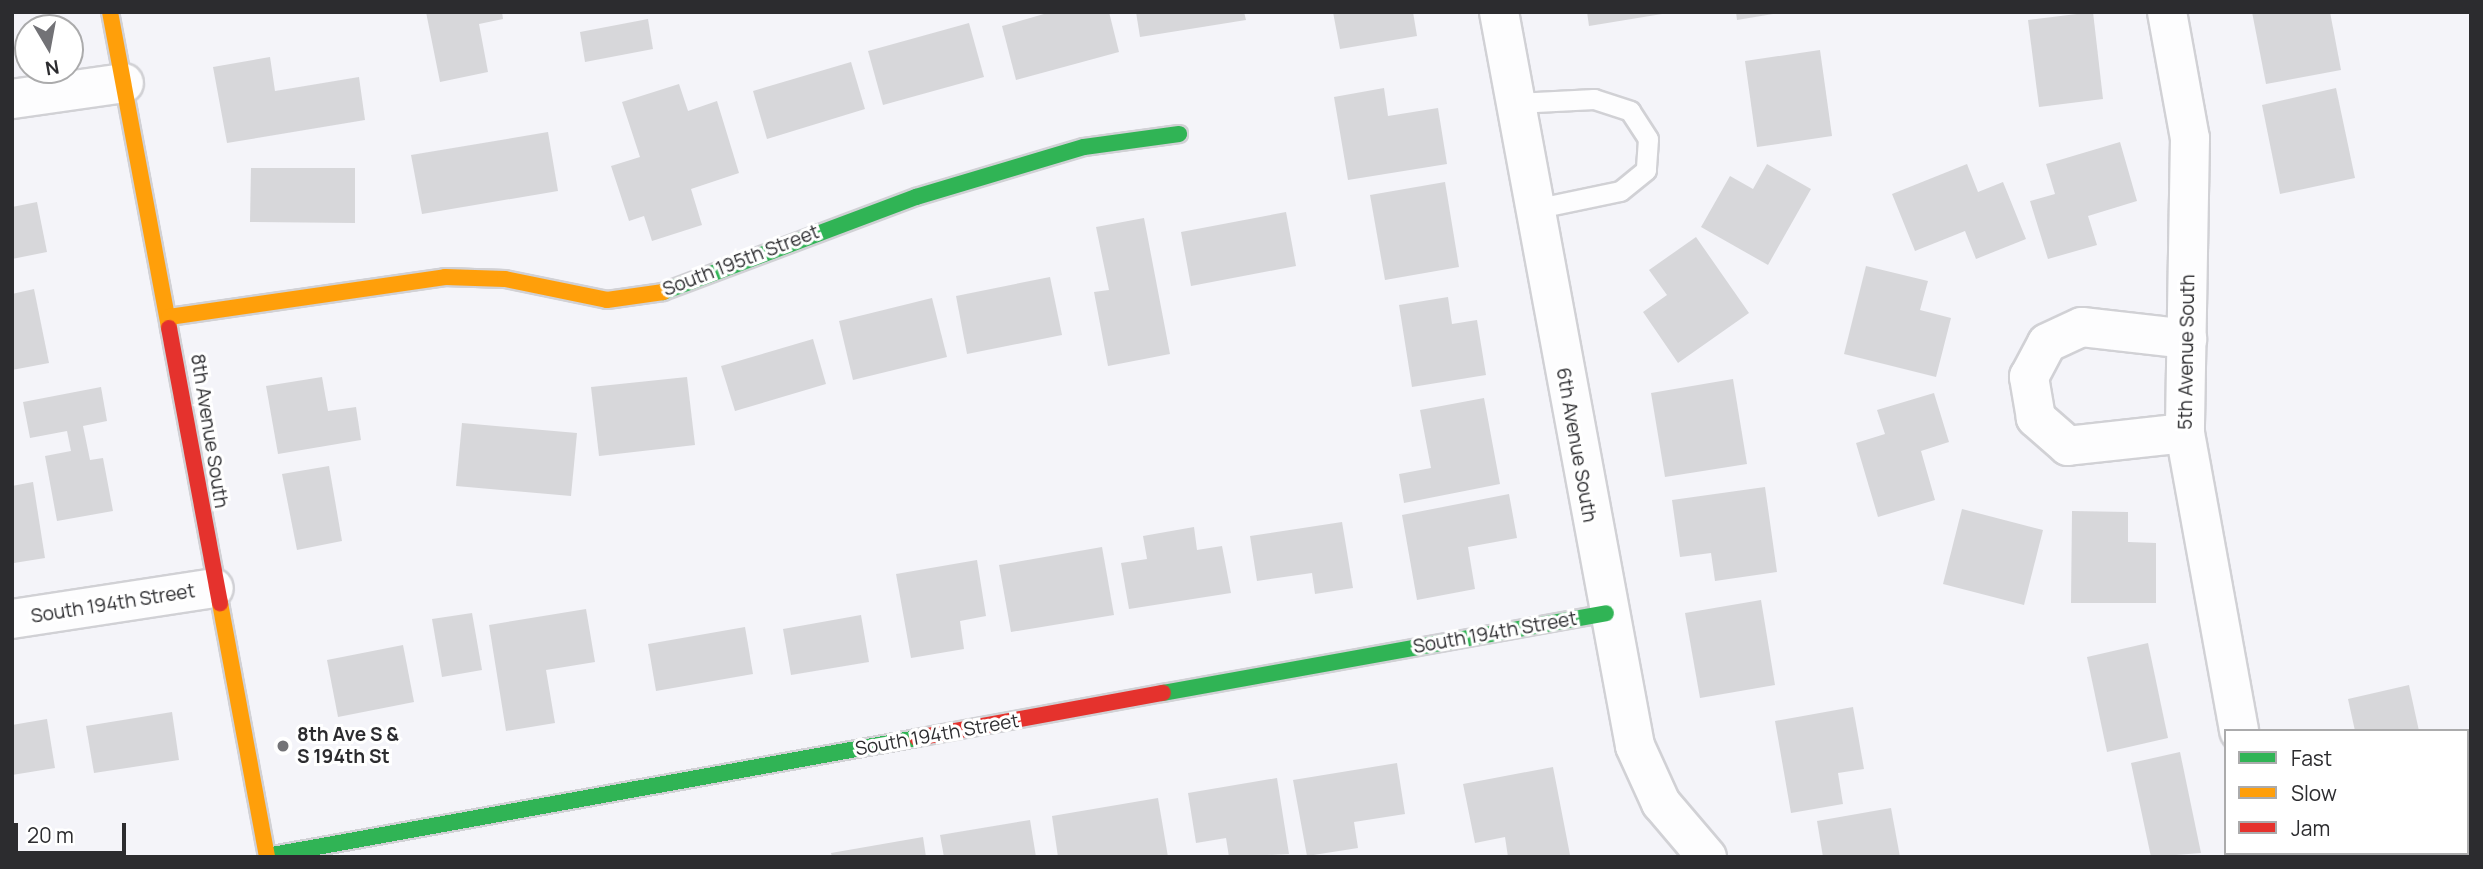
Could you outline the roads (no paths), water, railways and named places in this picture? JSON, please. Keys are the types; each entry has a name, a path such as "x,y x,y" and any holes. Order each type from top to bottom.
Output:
{"street":[{"name":"8th Avenue South","path":"110,12 169,317 214,589 267,856"},
{"name":"6th Avenue South","path":"1499,12 1606,613 1635,747 1661,803 1707,857"},
{"name":"5th Avenue South","path":"2167,12 2190,138 2185,433 2239,729"},
{"path":"12,99 124,83"},
{"name":"South 195th Street","path":"169,317 445,277 505,279 607,300 654,295 916,197 1084,147 1179,134"},
{"path":"2185,433 2068,446 2036,418 2029,377 2047,343 2082,327 2187,339"},
{"name":"South 194th Street","path":"12,619 214,589"},
{"name":"South 194th Street","path":"267,856 1606,613"},
{"path":"2464,857 2471,856"}],"lane":[{"path":"1516,103 1594,99 1630,111 1648,139 1646,170 1620,191 1534,209"}],"place":[{"name":"8th Ave S & S 194th St","path":"283,746"}]}
